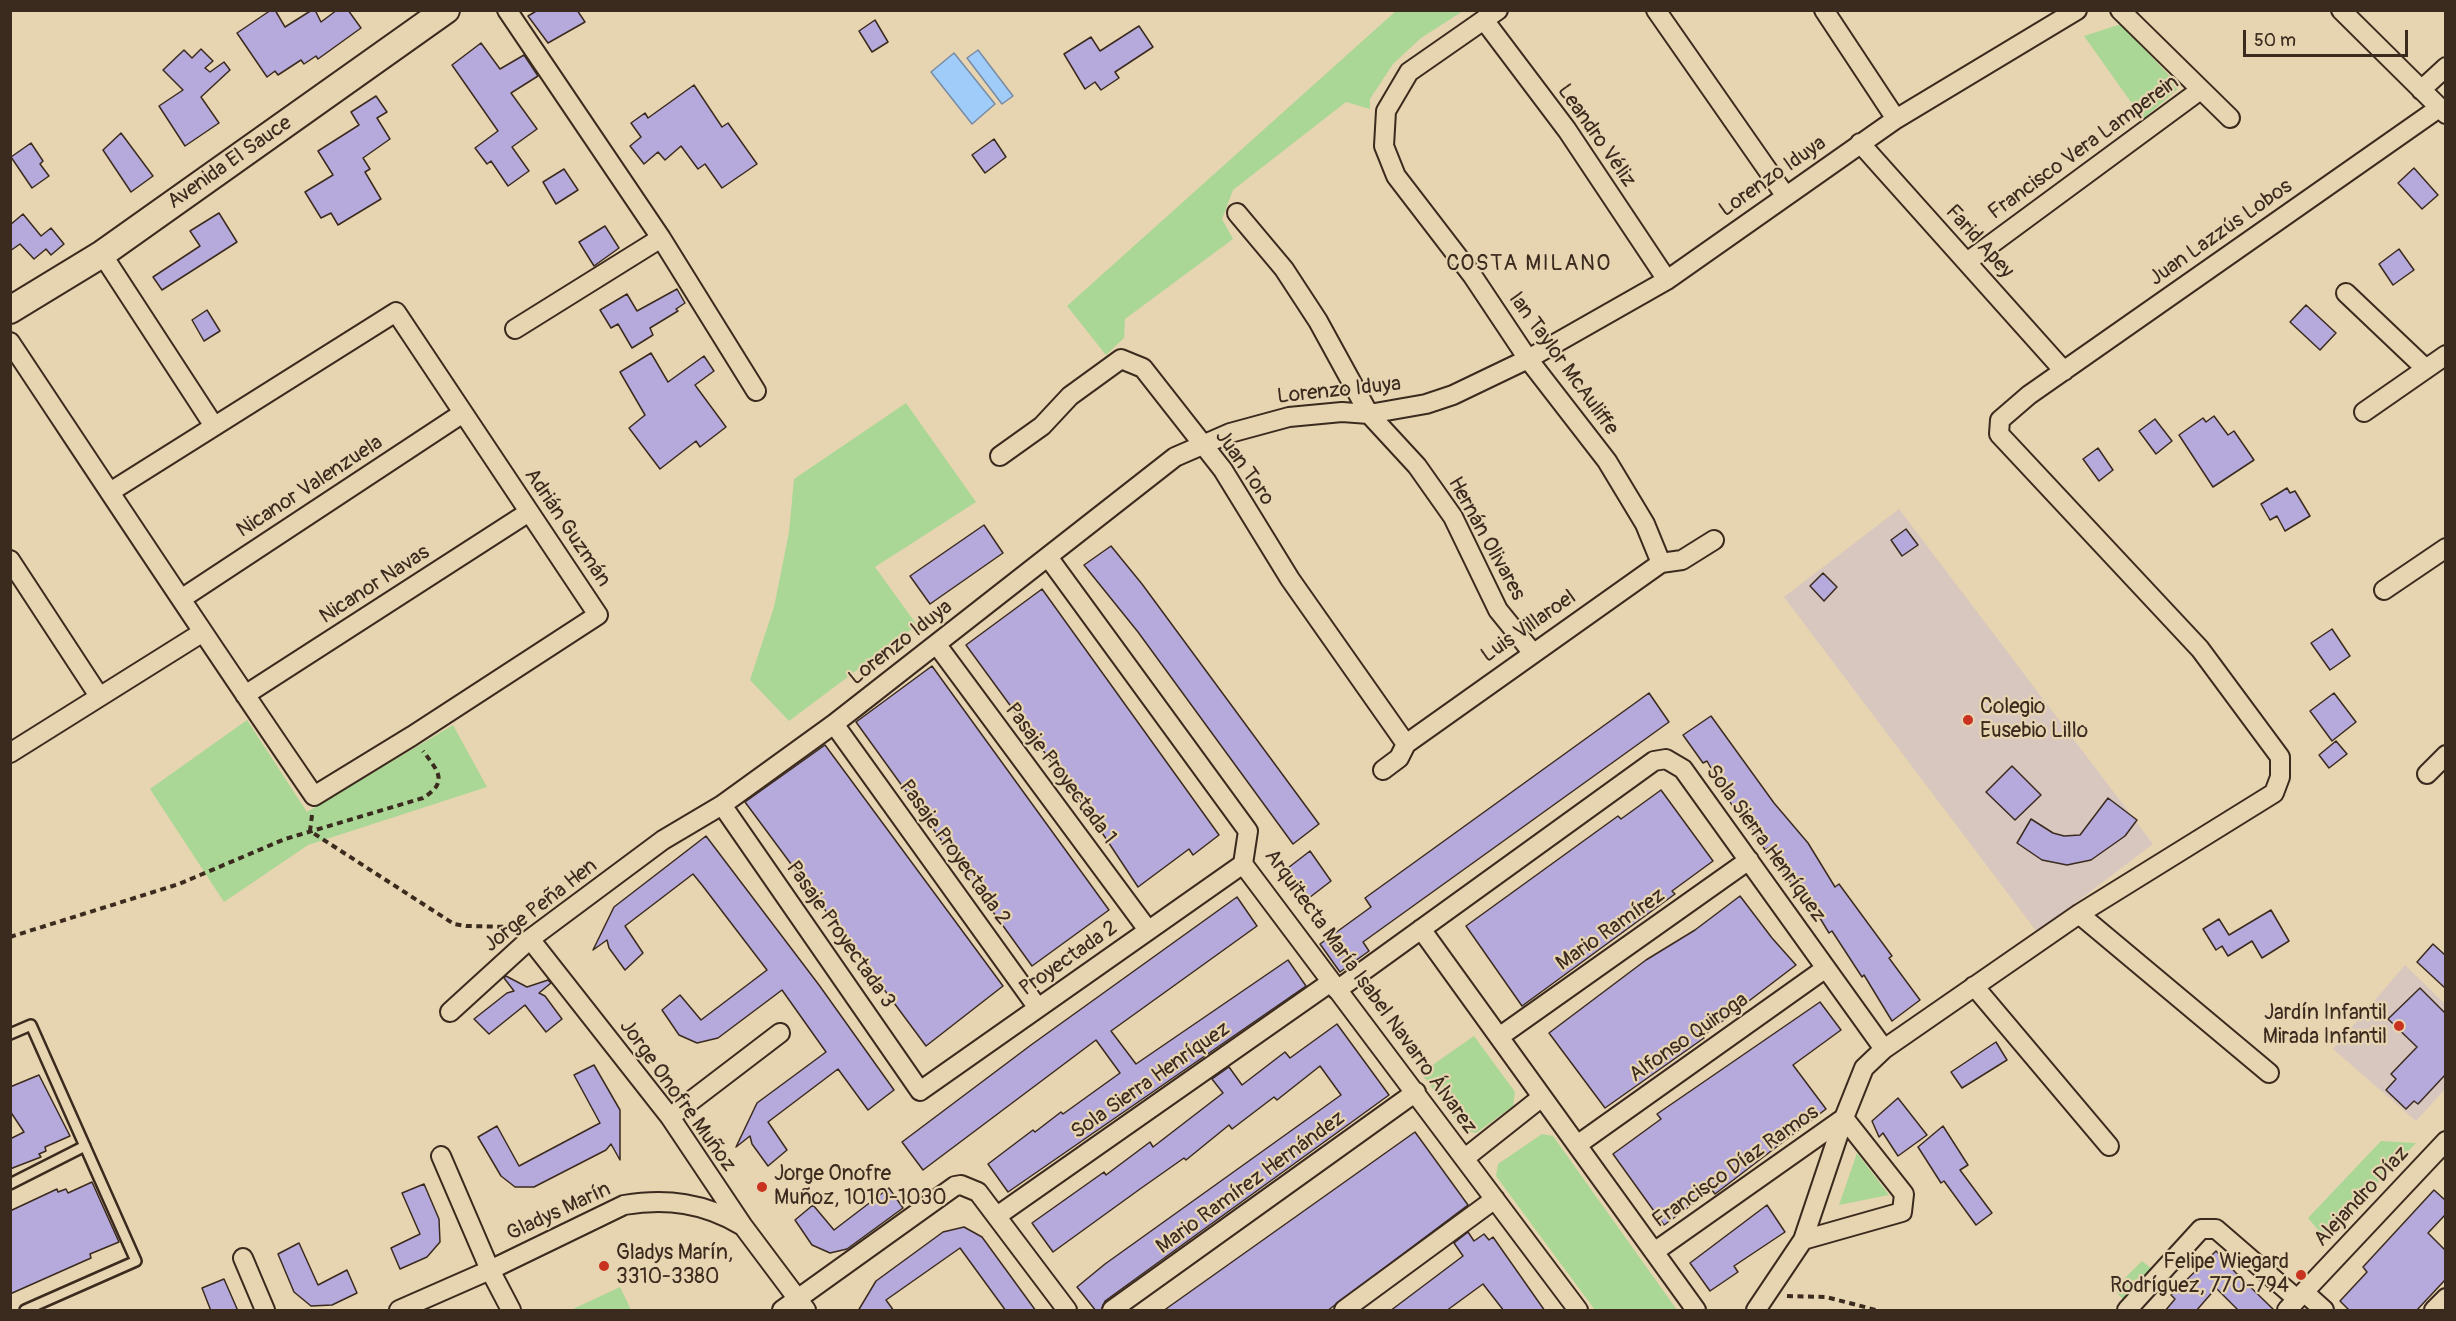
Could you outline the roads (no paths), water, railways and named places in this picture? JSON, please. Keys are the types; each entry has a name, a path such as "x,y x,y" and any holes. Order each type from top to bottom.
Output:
{"street":[{"name":"Avenida El Sauce","path":"10,310 102,254 446,10"},
{"path":"507,10 661,238 756,391"},
{"path":"1656,10 1785,195"},
{"path":"1824,10 1896,119"},
{"name":"Lorenzo Iduya","path":"663,840 722,805 834,724 1175,457 1230,433 1289,417 1342,412 1369,414 1416,406 1453,394 1528,359 1667,280 1896,119 2078,10"},
{"name":"Francisco Vera Lamperein","path":"2120,10 2199,91 2230,118"},
{"path":"2341,10 2442,111"},
{"name":"Leandro Véliz","path":"1491,15 1667,280"},
{"name":"Ian Taylor McAuliffe","path":"1491,15 1409,72 1386,111 1384,146 1396,176 1472,275 1528,359 1607,461 1644,524 1661,563"},
{"path":"2421,90 2445,67"},
{"name":"Francisco Vera Lamperein","path":"1966,262 2199,91"},
{"name":"Juan Lazzús Lobos","path":"1884,1049 2079,914 2274,793 2280,777 2280,757 2200,649 2000,434 2000,420 2029,395 2442,111"},
{"name":"Farid Apey","path":"1860,143 2064,371"},
{"name":"Hernán Olivares","path":"1237,213 1284,269 1318,321 1369,414 1417,466 1453,517 1498,610 1532,652"},
{"path":"515,329 661,238"},
{"path":"102,254 214,426"},
{"path":"2346,293 2426,369"},
{"name":"Adrián Guzmán","path":"110,492 396,312 598,615 412,736 314,796 245,695"},
{"path":"10,342 245,695"},
{"path":"2364,412 2445,355"},
{"name":"Juan Toro","path":"1000,456 1042,426 1070,396 1121,359 1143,368 1223,470 1290,579 1406,744"},
{"name":"Nicanor Valenzuela","path":"181,599 463,413"},
{"name":"Nicanor Navas","path":"245,695 529,512"},
{"name":"Luis Villaroel","path":"1383,770 1399,758 1406,744 1532,652 1661,563 1682,560 1714,540"},
{"path":"2384,590 2445,548"},
{"name":"Arquitecta María Isabel Navarro Álvarez","path":"1048,557 1248,831 1243,864 1496,1199 1570,1307"},
{"path":"10,560 99,696"},
{"path":"10,753 202,632"},
{"name":"Pasaje Proyectada 1","path":"937,645 1148,930"},
{"name":"Pasaje Proyectada 2","path":"834,724 1038,1008"},
{"path":"2427,774 2445,755"},
{"name":"Sola Sierra Henríquez","path":"997,1216 1421,929 1654,761 1666,759 1683,769 1884,1049"},
{"name":"Pasaje Proyectada 3","path":"722,805 920,1090"},
{"name":"Jorge Peña Hen","path":"450,1012 530,939 663,840"},
{"name":"Mario Ramírez","path":"1499,1037 1749,860"},
{"name":"Proyectada 2","path":"920,1090 1243,864"},
{"path":"2079,914 2269,1073"},
{"path":"1421,929 1696,1311"},
{"name":"Jorge Onofre Muñoz","path":"530,939 670,1117 743,1226 802,1305"},
{"name":"Alfonso Quiroga","path":"1577,1145 1827,968"},
{"path":"1974,986 2109,1146"},
{"path":"670,1117 780,1033"},
{"path":"1756,1311 1803,1240 1844,1119 1864,1068 1884,1049"},
{"name":"Mario Ramírez Hernández","path":"1112,1311 1416,1092"},
{"name":"Arquitecta María Isabel Navarro Álvarez","path":"1465,1158 1542,1097"},
{"path":"1803,1240 1902,1212 1904,1194 1844,1119"},
{"name":"Francisco Díaz Ramos","path":"1654,1252 1844,1119"},
{"name":"Alejandro Díaz","path":"2296,1301 2445,1141"},
{"path":"441,1156 490,1270 511,1311"},
{"path":"782,1311 802,1305 955,1186 967,1186 978,1192 1067,1311"},
{"path":"1344,1311 1496,1199"},
{"name":"Gladys Marín","path":"399,1311 624,1205 645,1201 686,1203 725,1216 743,1226"},
{"path":"2127,1311 2201,1228 2216,1229 2296,1301 2324,1311"},
{"path":"243,1258 265,1311"},
{"path":"2434,1311 2445,1298"}],"lane":[{"path":"10,1034 31,1025 136,1261 25,1311"},
{"path":"10,1184 85,1146"}],"water":[{"path":"978,50 1013,96 1002,104 967,58"},
{"path":"954,53 995,104 972,124 931,72"}],"place":[{"name":"Colegio Eusebio Lillo","path":"1968,720"},
{"name":"Jardín Infantil Mirada Infantil","path":"2399,1026"},
{"name":"Jorge Onofre Muñoz, 1010-1030","path":"762,1187"},
{"name":"Gladys Marín, 3310-3380","path":"604,1266"},
{"name":"Felipe Wiegard Rodríguez, 770-794","path":"2301,1275"}],"district":[{"name":"COSTA MILANO","path":"1529,264"}]}
